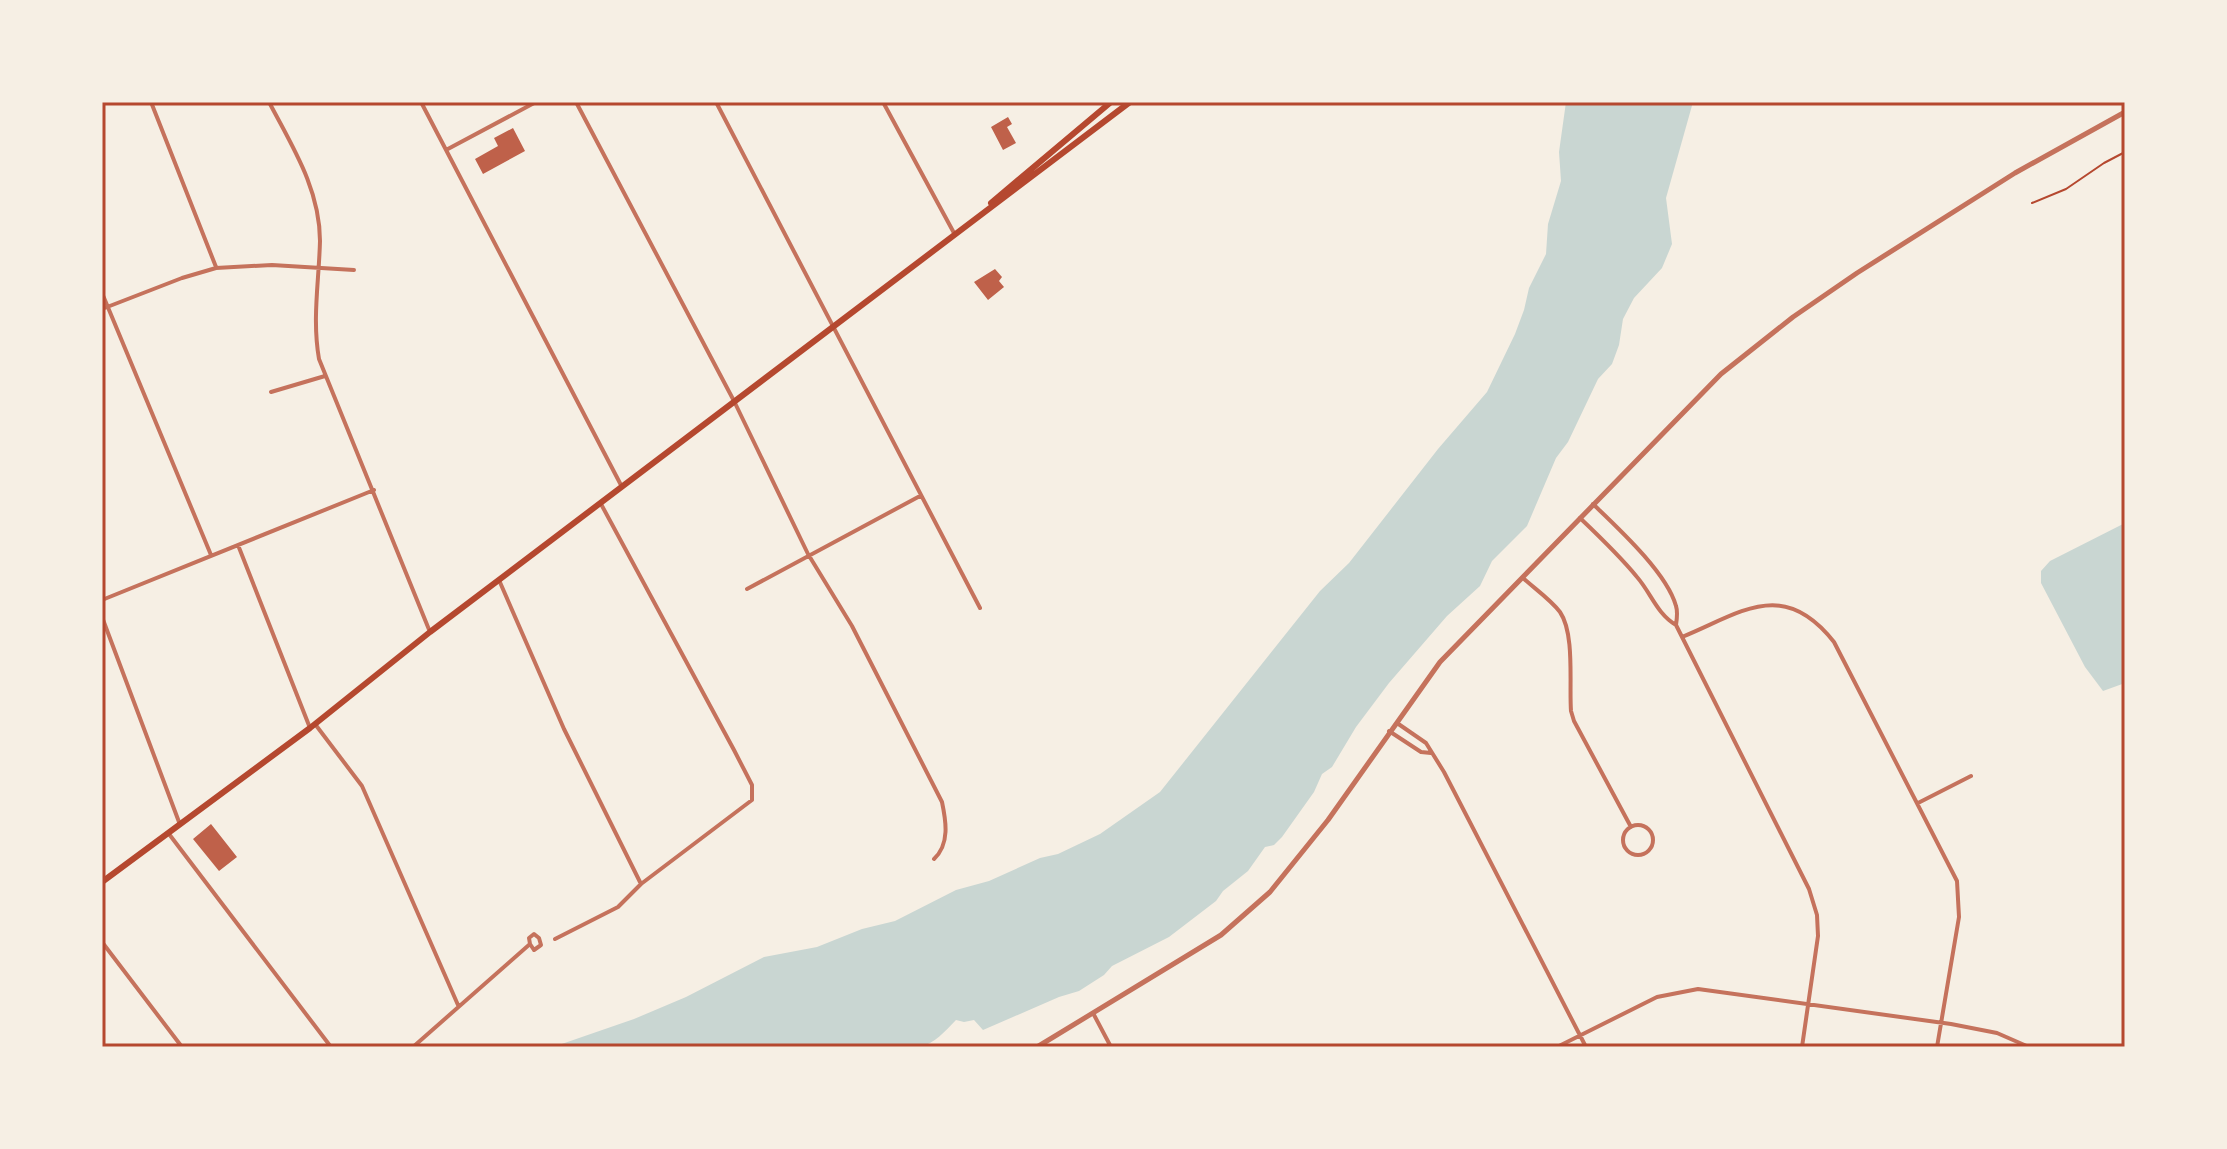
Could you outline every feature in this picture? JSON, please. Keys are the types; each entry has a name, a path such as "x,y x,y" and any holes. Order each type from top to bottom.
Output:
{"main road":[{"path":"954,234 1111,102"},
{"path":"102,882 312,726 430,632 1130,102"}],"street":[{"path":"151,102 216,268"},
{"path":"269,102 311,184 320,239 314,325 319,359 430,632"},
{"path":"421,102 622,487"},
{"path":"446,150 536,102"},
{"path":"576,102 734,401 808,554 852,626 942,802 946,829 943,848 934,859"},
{"path":"716,102 980,608"},
{"path":"883,102 954,234"},
{"path":"1037,1047 1221,935 1249,913 1290,869 1440,662 1721,374 1793,317 2015,173 2125,112"},
{"path":"105,307 216,268 272,265 354,270"},
{"path":"102,293 105,307 211,555"},
{"path":"271,392 325,376"},
{"path":"102,600 374,490"},
{"path":"747,589 920,496"},
{"path":"555,939 618,907 641,884 752,800 752,785 601,504"},
{"path":"1593,504 1637,547 1657,572 1675,602 1678,611 1676,625"},
{"path":"1580,518 1635,574 1662,617 1676,625 1795,857 1814,902 1818,936 1802,1047"},
{"path":"238,545 312,726 362,786 458,1005"},
{"path":"1523,578 1564,619 1574,721 1631,827"},
{"path":"499,580 564,729 641,884"},
{"path":"1682,637 1755,605 1788,608 1814,619 1834,642 1957,881 1959,917 1937,1047"},
{"path":"102,617 179,822"},
{"path":"1395,722 1426,743 1444,772 1586,1047"},
{"path":"1389,731 1421,752 1431,753"},
{"path":"1918,803 1971,776"},
{"path":"1631,827 1645,827 1652,834 1653,843 1644,854 1634,855 1624,844 1624,834 1631,827"},
{"path":"168,832 331,1047"},
{"path":"102,942 182,1047"},
{"path":"413,1047 530,944"},
{"path":"1557,1047 1649,1001 1683,991 1718,990 1997,1033 2029,1047"},
{"path":"1092,1011 1111,1047"}],"path":[{"path":"2032,203 2066,189 2125,152"}],"shaded area":[{"path":"1566,102 1693,102 1666,198 1672,244 1662,268 1634,298 1623,319 1612,364 1598,379 1568,442 1556,458 1527,526 1492,561 1480,586 1447,616 1389,683 1356,727 1332,767 1322,774 1314,792 1282,837 1274,845 1265,847 1248,871 1223,891 1216,901 1169,937 1112,966 1079,991 983,1030 974,1020 956,1020 935,1040 919,1047 553,1047 686,997 764,957 817,947 862,929 895,921 956,890 989,881 1040,858 1058,854 1100,834 1160,792 1320,591 1349,563 1487,392 1515,334 1529,288 1546,254 1548,224 1561,181 1559,152"},
{"path":"2125,523 2125,683 2103,691 2085,667 2041,583 2041,571 2050,561"}],"building":[{"path":"1008,117 1012,124 1007,127 1016,143 1003,150 991,127"},
{"path":"513,128 525,151 483,174 475,159 498,146 494,138"},
{"path":"995,269 1002,277 999,281 1004,287 988,300 974,282"},
{"path":"211,824 237,857 219,871 193,839"}]}
